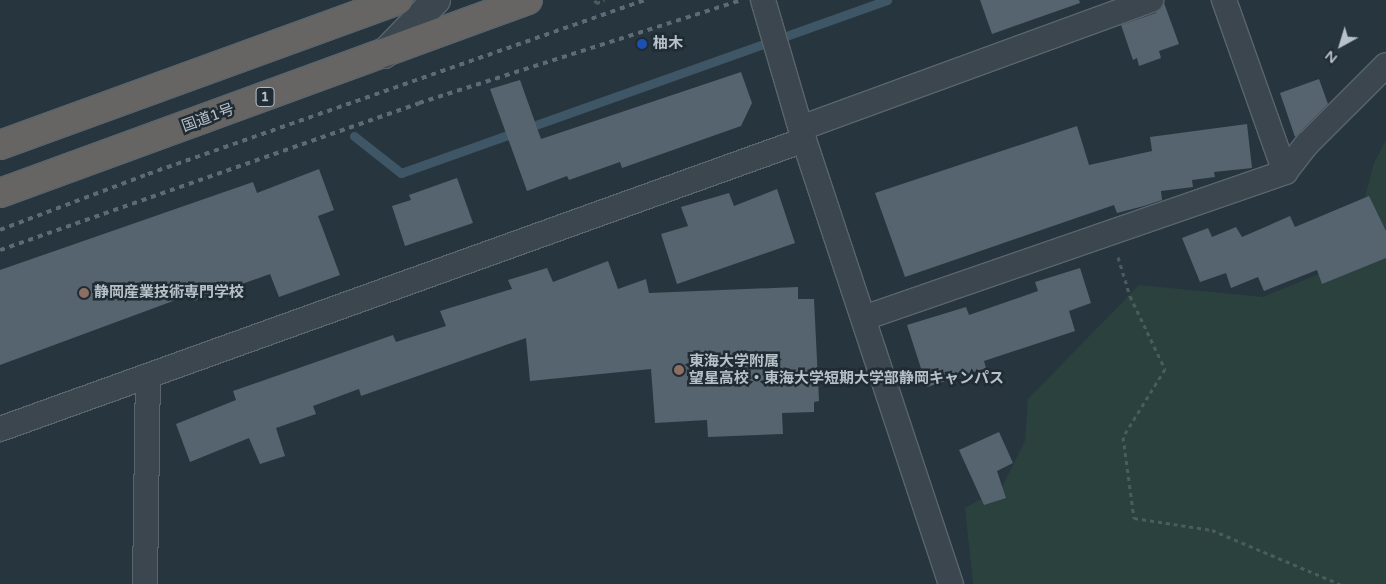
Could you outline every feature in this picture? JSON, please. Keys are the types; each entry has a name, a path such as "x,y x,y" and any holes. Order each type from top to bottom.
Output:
{"highway":[{"path":"0,145 398,0"},
{"name":"国道1号","path":"0,192 384,54 528,0"}],"street":[{"path":"384,54 436,0"},
{"path":"763,0 802,134 951,584"},
{"path":"0,429 802,134 1151,0"},
{"path":"1224,0 1285,172"},
{"path":"864,318 1285,172 1308,142 1386,65"},
{"path":"145,584 148,376"}],"path":[{"path":"595,0 596,3 604,0"},
{"path":"1111,233 1130,296 1165,369 1123,437 1134,518 1212,530 1340,584"}],"green space":[{"path":"1386,140 1386,584 973,584 965,508 1002,487 1025,441 1028,399 1139,285 1263,297 1348,262 1374,163"}],"building":[{"path":"980,0 1079,0 1080,3 992,34"},
{"path":"1164,3 1179,44 1159,51 1161,58 1139,66 1137,58 1133,60 1121,25 1156,13"},
{"path":"741,72 752,103 741,126 622,168 620,162 569,180 567,176 527,191 490,89 520,80 541,139"},
{"path":"1319,79 1328,104 1295,137 1280,93"},
{"path":"1247,124 1252,168 1214,172 1215,177 1192,180 1193,187 1161,191 1162,200 1117,213 1114,205 905,277 875,193 1077,126 1089,165 1152,151 1150,137"},
{"path":"319,169 334,210 318,216 340,275 279,297 270,274 194,301 192,294 0,365 0,270 253,182 257,193"},
{"path":"457,178 473,223 405,246 392,206 411,200 409,195"},
{"path":"777,189 795,243 677,284 661,234 688,226 681,207 729,193 734,206"},
{"path":"1369,196 1386,231 1386,258 1322,284 1317,270 1264,291 1258,277 1231,288 1226,273 1200,282 1182,238 1208,228 1212,237 1236,227 1242,237 1290,216 1295,227"},
{"path":"608,261 618,289 646,279 649,293 798,287 798,299 814,299 819,401 814,402 814,412 782,413 783,434 708,437 707,420 655,423 651,369 530,381 526,338 361,396 359,389 313,406 316,414 276,428 285,456 260,464 249,438 190,462 176,424 236,400 233,391 393,335 396,342 446,326 440,311 512,289 508,280 547,268 553,282"},
{"path":"1080,268 1091,303 1069,311 1075,331 984,361 986,368 927,387 907,325 966,307 969,315 1038,291 1035,282"},
{"path":"999,432 1013,463 997,471 1006,498 984,505 959,450"}],"waterway":[{"path":"354,136 401,173 887,0"}],"railway":[{"path":"0,230 148,174 645,0"},
{"path":"0,250 419,103 742,0"}],"place":[{"name":"柚木","path":"642,44"},
{"name":"静岡産業技術専門学校","path":"84,293"},
{"name":"東海大学附属 望星高校・東海大学短期大学部静岡キャンパス","path":"679,370"}]}
